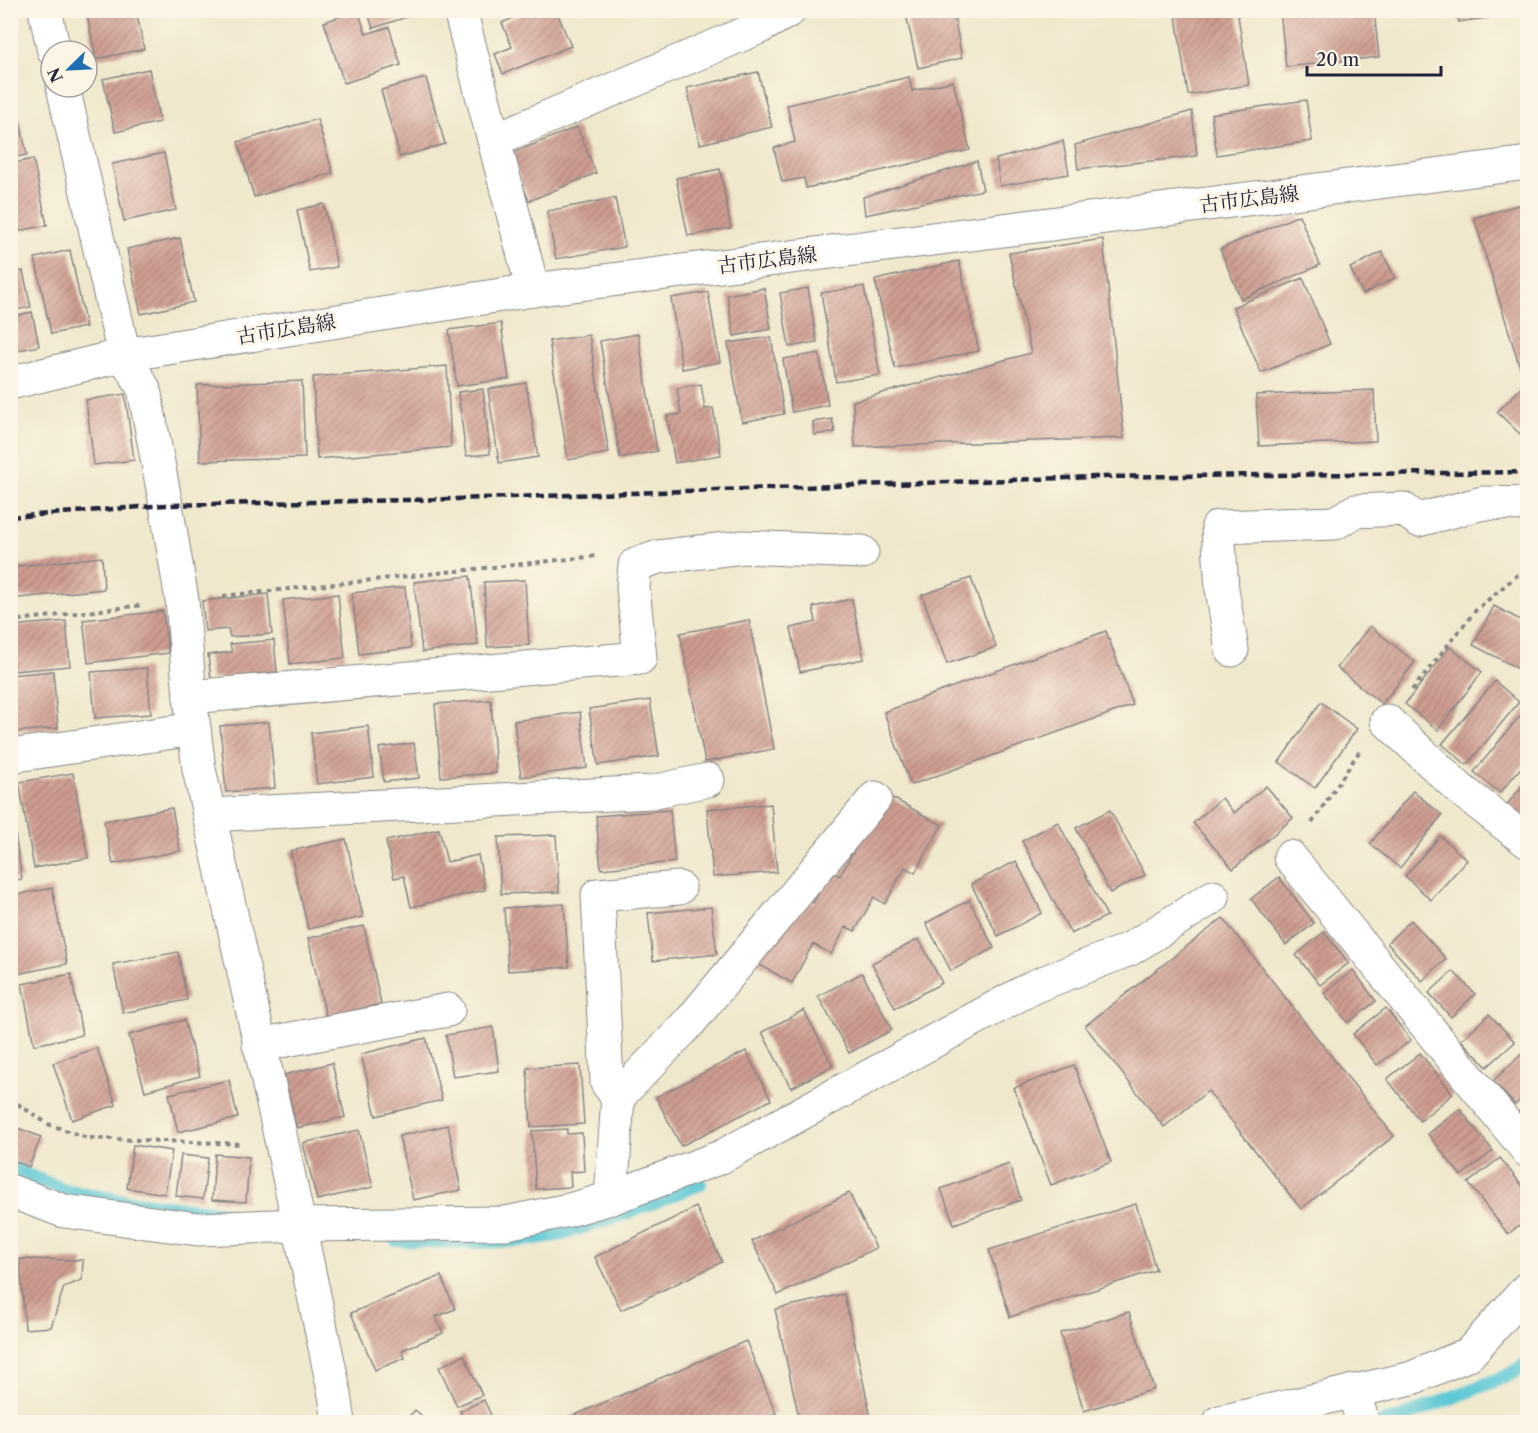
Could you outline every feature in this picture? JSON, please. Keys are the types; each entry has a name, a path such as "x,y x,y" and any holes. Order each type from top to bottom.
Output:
{"street":[{"path":"45,10 51,39"},
{"path":"460,10 533,290"},
{"path":"494,140 760,27 790,10"},
{"path":"66,99 124,355 144,389 182,600 199,769 282,1144 339,1422"},
{"name":"古市広島線","path":"10,383 124,355 533,290 1527,163"},
{"path":"1232,650 1222,589 1218,527 1335,523 1355,511 1403,509 1418,520 1483,503 1527,504"},
{"path":"190,697 640,658 633,587 635,565 658,557 743,547 862,552"},
{"path":"1387,721 1461,790 1527,842"},
{"path":"10,756 194,729"},
{"path":"209,815 651,792 708,780"},
{"path":"611,1198 618,1097 689,1023 875,798"},
{"path":"1290,857 1527,1151"},
{"path":"618,1097 607,1083 598,895 679,888"},
{"path":"10,1191 64,1211 198,1229 299,1225 506,1223 569,1210 611,1198 722,1157 1035,986 1130,949 1213,897"},
{"path":"260,1046 448,1010"},
{"path":"1221,1422 1412,1378 1469,1354 1527,1288"},
{"path":"1353,1391 1363,1422"}],"path":[{"path":"10,621 182,600 615,554 635,565"},
{"path":"10,1099 48,1124 87,1138 282,1144"}],"building":[{"path":"86,10 136,10 144,49 99,58 99,39 92,39"},
{"path":"367,10 425,10 425,11 373,28"},
{"path":"531,10 556,10 571,46 503,74 495,54 512,47 502,23"},
{"path":"905,10 953,10 962,58 918,68"},
{"path":"1175,10 1237,10 1249,85 1188,95"},
{"path":"1280,10 1374,10 1379,57 1286,67"},
{"path":"1457,10 1528,10 1528,12 1459,22"},
{"path":"358,11 366,34 389,27 401,65 344,83 324,22"},
{"path":"149,69 160,122 115,132 103,79"},
{"path":"758,72 772,127 700,144 687,88"},
{"path":"909,77 912,91 953,81 970,150 806,188 804,178 782,182 774,148 795,142 787,105"},
{"path":"426,78 445,144 400,157 381,90"},
{"path":"1306,100 1312,141 1217,155 1211,114"},
{"path":"16,102 27,155 10,158 10,103"},
{"path":"1192,111 1197,156 1078,169 1075,145"},
{"path":"317,119 333,173 254,197 238,142"},
{"path":"577,127 596,173 529,201 510,154"},
{"path":"1063,141 1069,174 1000,186 996,159"},
{"path":"164,153 176,210 124,221 112,164"},
{"path":"33,159 47,225 10,233 10,164"},
{"path":"977,161 983,190 865,215 863,197"},
{"path":"720,169 731,228 688,236 676,178"},
{"path":"615,198 625,247 556,259 547,211"},
{"path":"1528,202 1528,427 1520,434 1497,412 1525,384 1474,218"},
{"path":"324,204 337,267 310,272 297,210"},
{"path":"1299,215 1320,265 1241,299 1220,249"},
{"path":"180,238 194,302 141,314 127,249"},
{"path":"1103,239 1124,438 855,447 853,401 1031,353 1009,253"},
{"path":"70,250 86,327 51,334 35,258"},
{"path":"1382,252 1395,278 1363,294 1350,268"},
{"path":"959,261 979,351 895,368 875,280"},
{"path":"23,271 31,307 10,311 10,274"},
{"path":"1303,278 1330,344 1261,373 1233,307"},
{"path":"864,286 880,375 836,382 821,293"},
{"path":"764,288 771,329 734,336 727,295"},
{"path":"808,288 817,342 789,347 780,293"},
{"path":"708,292 720,362 682,369 671,298"},
{"path":"32,312 39,346 10,352 10,317"},
{"path":"501,323 509,379 457,386 449,330"},
{"path":"638,334 657,451 620,458 600,341"},
{"path":"589,335 609,453 568,460 549,341"},
{"path":"771,337 784,414 742,422 728,343"},
{"path":"819,353 828,405 792,412 783,359"},
{"path":"447,366 451,447 317,459 313,377"},
{"path":"302,381 305,458 200,461 197,385"},
{"path":"526,383 538,457 499,463 488,389"},
{"path":"701,384 705,409 713,408 721,455 675,463 667,416 681,414 677,388"},
{"path":"483,389 490,454 466,456 458,392"},
{"path":"1374,390 1376,441 1259,446 1256,395"},
{"path":"125,394 134,460 94,465 86,400"},
{"path":"832,419 835,432 814,435 813,422"},
{"path":"102,557 104,589 10,599 10,567"},
{"path":"470,576 478,645 422,652 414,582"},
{"path":"971,578 996,647 947,664 922,595"},
{"path":"525,580 529,645 487,647 484,582"},
{"path":"405,587 411,648 359,654 352,593"},
{"path":"268,594 272,634 230,637 228,629 205,631 202,601"},
{"path":"338,594 345,658 290,664 283,600"},
{"path":"852,599 864,659 800,672 791,628 816,622 813,607"},
{"path":"1494,606 1528,624 1528,659 1521,670 1473,645"},
{"path":"163,611 168,653 88,663 83,620"},
{"path":"749,620 774,749 705,762 680,633"},
{"path":"66,621 70,666 14,671 11,626"},
{"path":"1370,626 1415,662 1382,704 1337,668"},
{"path":"1106,631 1133,705 911,785 884,712"},
{"path":"274,640 277,672 211,679 208,655 232,652 230,644"},
{"path":"1450,647 1482,672 1438,730 1405,704"},
{"path":"147,668 151,714 95,718 91,672"},
{"path":"53,671 58,728 13,732 10,675"},
{"path":"1495,681 1519,702 1467,765 1442,744"},
{"path":"491,700 496,773 441,777 435,704"},
{"path":"650,700 659,756 598,765 589,709"},
{"path":"1321,702 1357,729 1315,788 1279,762"},
{"path":"1528,706 1528,759 1500,793 1474,772"},
{"path":"580,712 587,768 521,777 514,721"},
{"path":"269,722 275,788 226,792 220,726"},
{"path":"368,726 374,777 317,784 311,733"},
{"path":"414,743 419,778 384,782 379,748"},
{"path":"73,773 88,858 34,868 19,782"},
{"path":"1528,778 1528,821 1505,807"},
{"path":"1266,786 1293,818 1233,869 1193,823 1222,798 1234,813"},
{"path":"1413,791 1442,815 1400,868 1370,844"},
{"path":"885,794 942,825 915,873 905,867 885,904 874,897 855,931 846,927 831,954 813,944 792,983 753,961 804,898 813,903 831,871 840,876"},
{"path":"771,804 777,872 713,877 707,809"},
{"path":"172,808 180,851 113,864 104,821"},
{"path":"670,810 675,862 601,869 596,816"},
{"path":"1110,810 1145,875 1110,893 1076,828"},
{"path":"10,814 12,814 22,879 10,881"},
{"path":"1058,822 1107,916 1071,934 1022,841"},
{"path":"439,829 447,862 478,855 485,890 411,907 404,876 394,878 386,841"},
{"path":"556,835 559,892 501,894 498,837"},
{"path":"1440,836 1467,860 1431,900 1405,876"},
{"path":"346,839 363,917 308,929 290,851"},
{"path":"1016,861 1042,913 998,936 971,884"},
{"path":"1279,877 1314,923 1286,945 1251,899"},
{"path":"52,888 67,964 16,974 10,945 10,896"},
{"path":"969,900 994,948 951,971 926,923"},
{"path":"564,904 569,967 508,971 504,908"},
{"path":"711,907 717,954 653,961 648,913"},
{"path":"1223,918 1394,1136 1301,1209 1208,1091 1164,1127 1085,1026"},
{"path":"1411,920 1446,959 1422,981 1387,943"},
{"path":"364,926 381,1004 326,1017 308,938"},
{"path":"1324,932 1349,963 1320,985 1296,955"},
{"path":"919,939 942,983 895,1008 872,963"},
{"path":"178,952 187,1000 123,1013 113,964"},
{"path":"1353,970 1376,1001 1348,1023 1324,993"},
{"path":"1453,971 1475,994 1451,1017 1429,993"},
{"path":"862,973 892,1030 849,1053 818,996"},
{"path":"71,974 82,1035 34,1045 22,984"},
{"path":"1386,1008 1411,1040 1377,1065 1353,1034"},
{"path":"804,1010 833,1066 791,1088 762,1032"},
{"path":"1489,1014 1515,1042 1487,1067 1461,1040"},
{"path":"184,1020 200,1076 145,1091 129,1035"},
{"path":"493,1027 499,1071 453,1077 446,1035"},
{"path":"426,1038 442,1100 376,1116 361,1054"},
{"path":"97,1048 116,1105 72,1120 53,1063"},
{"path":"746,1051 771,1100 681,1146 656,1097"},
{"path":"1420,1053 1453,1094 1420,1121 1387,1079"},
{"path":"1523,1053 1528,1058 1528,1094 1515,1105 1493,1081"},
{"path":"332,1063 345,1117 297,1128 284,1075"},
{"path":"580,1065 584,1124 531,1127 527,1068"},
{"path":"1074,1065 1111,1162 1051,1185 1014,1088"},
{"path":"229,1080 238,1118 178,1132 169,1094"},
{"path":"1528,1104 1528,1121 1519,1112"},
{"path":"1460,1109 1493,1151 1461,1176 1428,1134"},
{"path":"10,1125 41,1137 29,1167 10,1159"},
{"path":"448,1125 461,1190 413,1200 399,1136"},
{"path":"567,1129 567,1134 582,1133 584,1171 570,1172 571,1187 536,1189 532,1131"},
{"path":"359,1130 373,1187 317,1200 303,1143"},
{"path":"133,1145 172,1151 165,1194 127,1188"},
{"path":"215,1154 249,1157 246,1202 212,1200"},
{"path":"181,1155 208,1158 203,1199 176,1196"},
{"path":"1500,1158 1528,1193 1528,1219 1508,1234 1468,1183"},
{"path":"1009,1164 1021,1200 954,1224 941,1189"},
{"path":"849,1193 876,1248 778,1295 752,1241"},
{"path":"1136,1204 1156,1270 1010,1317 989,1250"},
{"path":"696,1207 722,1262 621,1310 595,1257"},
{"path":"20,1259 83,1260 82,1280 64,1287 51,1327 25,1329"},
{"path":"441,1276 455,1309 436,1317 443,1333 402,1350 405,1358 375,1370 351,1313"},
{"path":"844,1294 872,1422 800,1422 775,1309"},
{"path":"1129,1312 1154,1389 1084,1411 1060,1333"},
{"path":"746,1341 776,1413 754,1422 559,1422"},
{"path":"464,1355 482,1395 457,1406 439,1367"},
{"path":"484,1400 494,1422 465,1422 460,1411"},
{"path":"415,1410 429,1422 404,1422"}],"waterway":[{"path":"10,1168 65,1190 117,1200 224,1213"},
{"path":"396,1240 471,1242 523,1240 561,1234 626,1213 700,1184"},
{"path":"1384,1422 1398,1419 1509,1375 1528,1363"}],"railway":[{"path":"10,517 166,505 454,499 1095,477 1528,472"}]}
